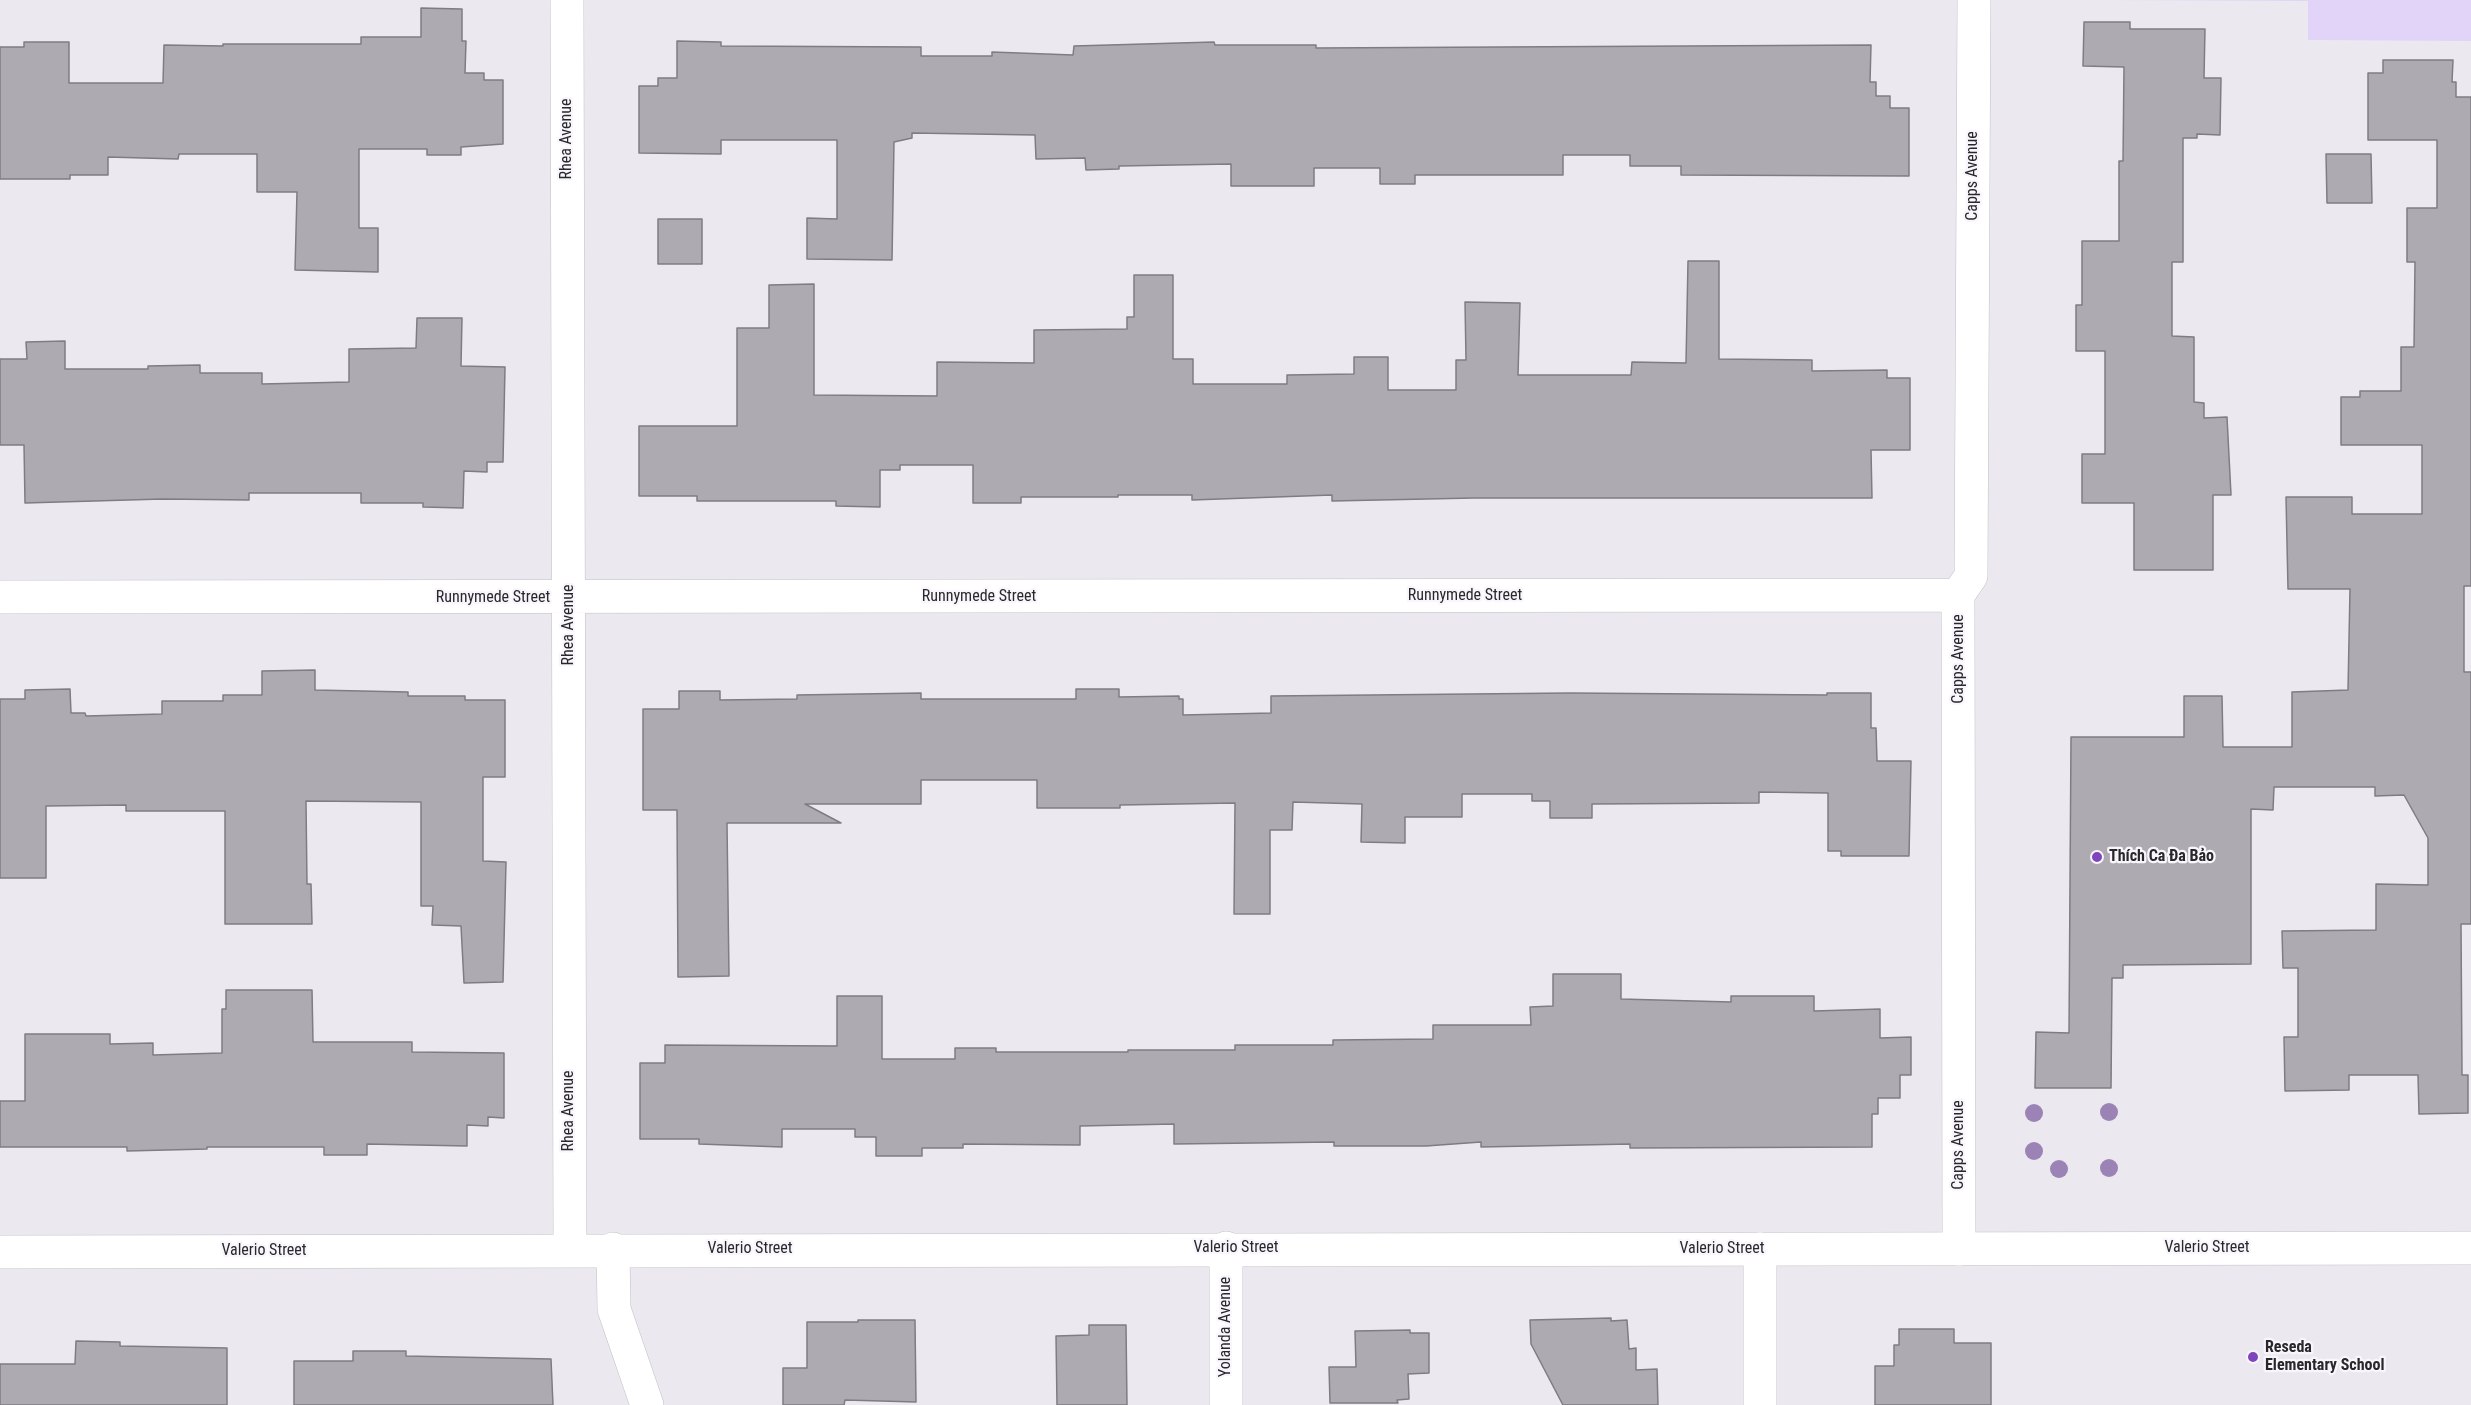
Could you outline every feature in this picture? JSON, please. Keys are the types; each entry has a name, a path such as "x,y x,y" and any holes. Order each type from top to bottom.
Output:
{"street":[{"name":"Rhea Avenue","path":"567,0 570,1249"},
{"name":"Capps Avenue","path":"1959,1249 1958,595 1971,576 1974,0"},
{"name":"Runnymede Street","path":"0,597 1958,595"},
{"name":"Yolanda Avenue","path":"1226,1248 1226,1405"},
{"name":"Valerio Street","path":"0,1252 570,1249 2471,1248"},
{"path":"613,1249 614,1309 647,1405"},
{"path":"1760,1249 1761,1405"}],"shaded area":[{"path":"2101,0 2471,0 2471,41 2308,40 2308,1"}],"building":[{"path":"421,8 462,9 462,41 466,41 465,73 484,73 484,80 503,80 503,144 461,147 461,155 427,155 427,149 359,149 359,228 378,228 378,272 295,270 297,192 257,192 257,154 179,154 178,159 108,157 108,175 70,175 70,179 0,179 0,47 24,47 24,42 69,42 69,83 163,83 164,45 361,44 361,37 421,37"},
{"path":"2084,22 2130,22 2130,29 2205,29 2204,78 2221,78 2220,135 2197,134 2197,138 2183,138 2183,262 2172,262 2172,336 2194,337 2194,402 2204,403 2204,418 2227,417 2231,495 2213,495 2213,570 2134,570 2134,503 2082,503 2082,454 2105,454 2105,351 2076,351 2076,305 2082,305 2082,241 2119,241 2119,161 2123,161 2124,67 2083,66"},
{"path":"677,41 721,42 721,46 921,47 921,56 992,56 992,52 1073,55 1074,46 1214,42 1215,45 1316,45 1316,48 1871,45 1870,82 1876,82 1876,96 1890,96 1890,108 1909,108 1909,176 1681,175 1681,166 1630,166 1630,155 1563,155 1563,175 1415,175 1415,184 1380,184 1380,168 1314,168 1314,186 1231,186 1231,164 1119,166 1119,169 1086,170 1085,158 1036,159 1035,135 912,133 912,138 894,142 892,260 807,259 807,218 837,219 837,140 721,140 721,154 639,153 639,86 658,86 658,78 677,78"},
{"path":"2383,60 2453,60 2452,82 2456,82 2456,97 2471,97 2471,586 2464,586 2464,672 2471,672 2471,924 2461,924 2462,1075 2468,1075 2468,1113 2419,1114 2418,1075 2349,1075 2349,1090 2285,1091 2284,1037 2298,1037 2298,968 2283,968 2282,931 2376,930 2376,884 2428,885 2428,838 2404,795 2375,796 2375,787 2274,787 2273,810 2251,809 2251,964 2123,965 2123,978 2112,978 2111,1088 2035,1088 2036,1032 2069,1033 2071,737 2184,737 2184,696 2222,696 2223,747 2292,747 2292,692 2348,690 2350,589 2288,589 2286,497 2352,497 2352,514 2422,514 2422,445 2341,445 2341,397 2360,397 2360,391 2401,391 2401,347 2414,347 2415,262 2407,262 2407,208 2437,208 2437,140 2368,140 2368,73 2383,73"},
{"path":"2326,154 2371,154 2372,203 2327,203"},
{"path":"658,219 702,219 702,264 658,264"},
{"path":"1688,261 1719,261 1719,359 1812,360 1812,371 1887,370 1887,378 1910,378 1910,450 1871,450 1872,498 1474,498 1332,501 1332,495 1192,500 1192,495 1118,495 1118,497 1021,497 1021,503 973,503 973,465 900,465 900,470 880,470 880,507 836,506 836,501 697,501 697,496 639,496 639,426 737,426 737,328 769,328 769,285 814,284 814,395 937,396 937,362 1034,363 1034,330 1127,329 1127,317 1134,317 1134,275 1173,275 1173,359 1193,359 1193,384 1287,384 1287,375 1354,374 1354,357 1388,357 1388,390 1456,390 1456,360 1466,360 1465,302 1520,303 1518,375 1631,375 1632,362 1686,363"},
{"path":"417,318 462,318 461,366 505,367 503,462 487,462 487,472 464,471 463,508 423,507 423,503 361,503 361,493 249,493 249,500 163,499 25,503 24,445 0,445 0,359 27,359 26,342 65,341 65,369 148,369 148,366 200,365 200,373 262,373 262,384 349,382 349,349 416,348"},
{"path":"315,670 315,690 408,692 408,696 465,696 465,700 505,700 505,777 483,777 483,861 506,862 503,982 464,983 461,926 432,925 433,906 421,906 421,802 306,801 307,884 311,884 312,924 225,924 225,811 126,811 126,805 46,806 46,878 0,878 0,699 25,699 25,690 70,689 71,713 85,713 86,716 162,714 162,701 223,701 223,695 262,695 262,671"},
{"path":"1076,689 1119,689 1119,697 1179,696 1179,699 1183,699 1183,715 1271,713 1271,696 1871,693 1871,728 1876,728 1877,761 1911,761 1909,856 1841,856 1841,851 1828,851 1828,793 1759,792 1759,803 1592,804 1592,818 1550,818 1550,801 1532,801 1532,794 1462,794 1462,817 1405,817 1405,843 1361,842 1362,804 1293,802 1292,830 1270,830 1270,914 1234,914 1235,803 1120,805 1120,808 1037,808 1037,780 921,780 921,804 805,804 841,823 727,823 729,976 678,977 677,810 643,810 643,709 679,709 679,691 720,691 720,700 797,699 797,695 921,693 921,699 1076,699"},
{"path":"1553,974 1621,974 1621,999 1731,1002 1731,996 1814,996 1814,1011 1880,1009 1880,1038 1911,1037 1911,1075 1900,1075 1900,1098 1878,1098 1878,1114 1872,1114 1872,1147 1630,1148 1630,1144 1481,1147 1481,1142 1426,1146 1334,1146 1334,1142 1174,1144 1174,1124 1080,1126 1080,1145 963,1144 963,1148 922,1148 922,1156 876,1156 876,1137 855,1137 855,1129 782,1129 782,1147 699,1144 699,1139 640,1139 640,1063 665,1063 665,1045 837,1046 837,996 882,996 882,1059 955,1059 955,1048 996,1048 996,1052 1235,1050 1235,1045 1333,1045 1333,1040 1433,1039 1433,1025 1531,1025 1530,1007 1553,1006"},
{"path":"226,990 312,990 313,1042 412,1042 412,1052 504,1053 504,1118 488,1117 488,1126 467,1125 467,1146 367,1144 367,1155 324,1155 324,1147 207,1147 207,1149 127,1151 127,1147 0,1147 0,1101 25,1101 25,1034 110,1034 110,1044 153,1043 153,1055 222,1053 222,1009 226,1009"},
{"path":"1611,1318 1611,1321 1627,1320 1629,1349 1636,1348 1636,1370 1657,1369 1658,1405 1563,1405 1531,1344 1530,1320"},
{"path":"858,1320 915,1320 916,1402 845,1400 844,1405 783,1405 783,1368 807,1368 807,1322 858,1322"},
{"path":"1089,1325 1126,1325 1127,1405 1057,1405 1056,1336 1089,1335"},
{"path":"1899,1329 1954,1329 1954,1343 1991,1343 1991,1405 1875,1405 1875,1366 1894,1366 1894,1345 1899,1345"},
{"path":"1410,1330 1410,1333 1429,1333 1429,1373 1408,1374 1409,1399 1397,1400 1398,1403 1330,1403 1329,1367 1356,1367 1355,1331"},
{"path":"76,1341 120,1342 120,1346 227,1348 227,1405 0,1405 0,1364 75,1364"},
{"path":"353,1351 406,1351 406,1356 551,1359 553,1405 294,1405 294,1361 353,1361"}],"place":[{"name":"Thích Ca Đa Bảo","path":"2097,857"},
{"name":"Reseda Elementary School","path":"2253,1357"}]}
